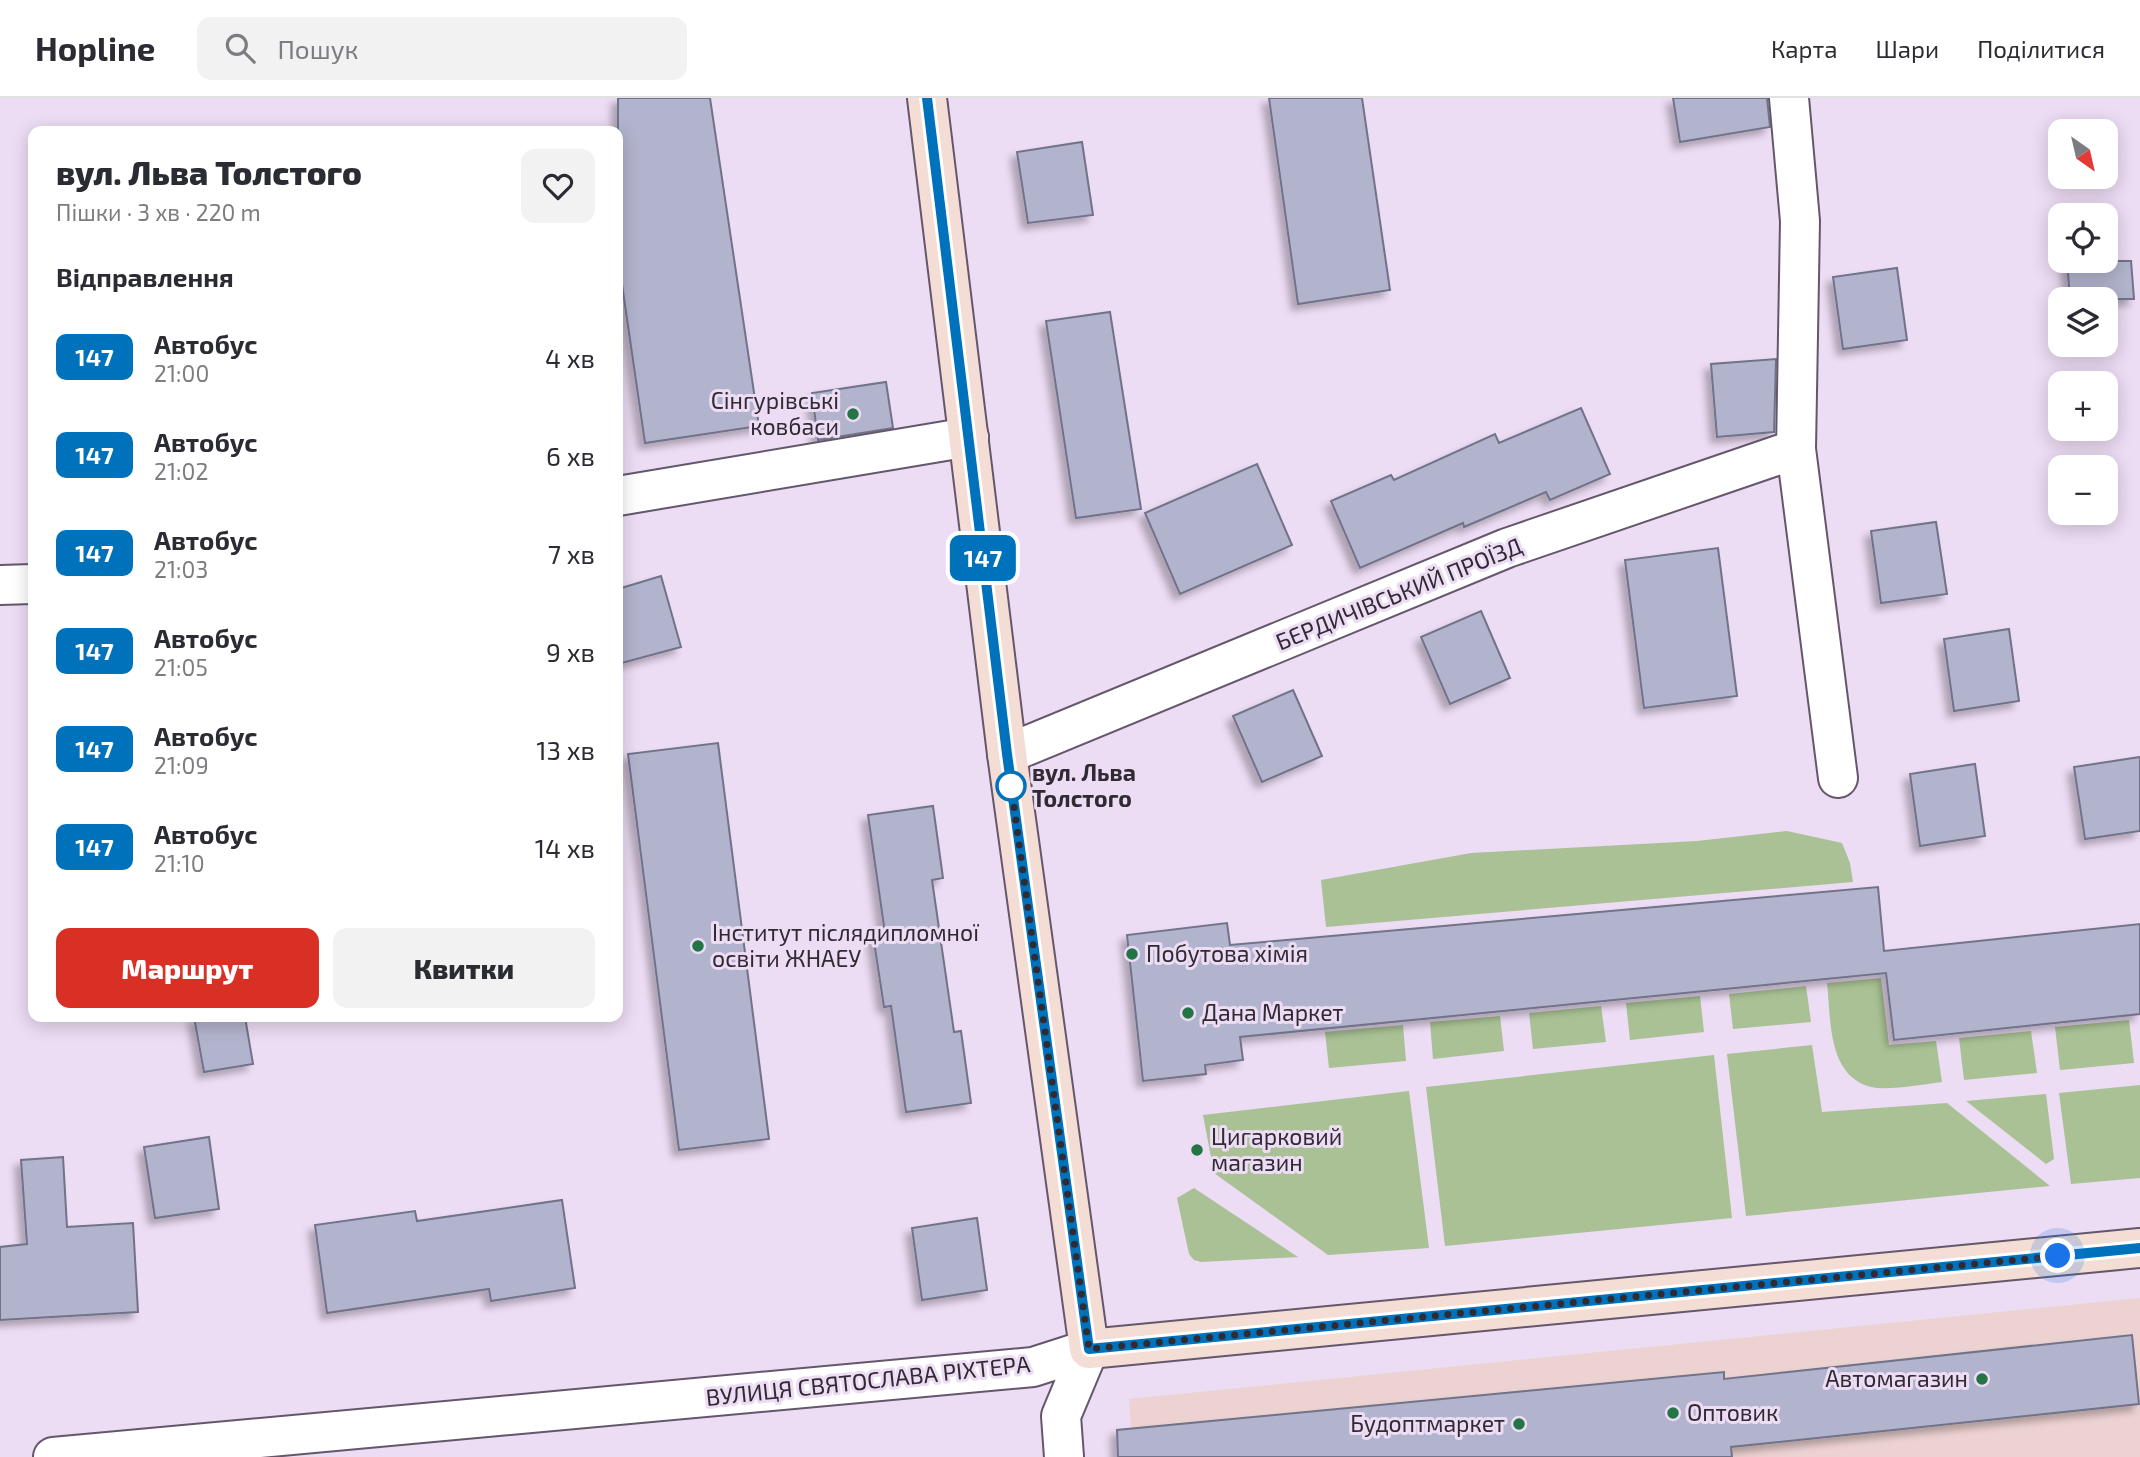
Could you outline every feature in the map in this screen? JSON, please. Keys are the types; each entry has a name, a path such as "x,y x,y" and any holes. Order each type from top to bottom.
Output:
{"main road":[{"path":"927,98 1007,754 1089,1349"},
{"name":"ВУЛИЦЯ СВЯТОСЛАВА РІХТЕРА","path":"1089,1349 2140,1248"}],"street":[{"path":"1789,98 1800,221 1796,449 1838,778"},
{"path":"623,495 969,437"},
{"name":"БЕРДИЧІВСЬКИЙ ПРОЇЗД","path":"1007,754 1507,548 1796,449"},
{"path":"0,585 28,584"},
{"path":"1064,1457 1061,1416 1089,1349"},
{"name":"ВУЛИЦЯ СВЯТОСЛАВА РІХТЕРА","path":"53,1457 240,1449 1032,1367 1089,1349"}],"shaded area":[{"path":"2140,1298 2140,1457 1133,1457 1129,1399"}],"green space":[{"path":"1787,831 1842,843 1850,863 1853,882 1326,927 1321,880 1471,853 1697,841"},
{"path":"1881,978 1889,1045 1936,1041 1942,1082 1878,1088 1857,1081 1846,1071 1834,1044 1827,983"},
{"path":"1806,986 1811,1022 1733,1029 1729,994"},
{"path":"1700,996 1704,1032 1630,1040 1626,1003"},
{"path":"1601,1006 1606,1042 1533,1049 1529,1013"},
{"path":"1500,1016 1504,1051 1433,1059 1430,1022"},
{"path":"2129,1020 2134,1063 2060,1070 2055,1027"},
{"path":"1403,1025 1406,1061 1329,1068 1325,1032"},
{"path":"2031,1031 2037,1073 1964,1080 1959,1038"},
{"path":"1812,1045 1822,1112 1947,1103 2050,1186 1746,1216 1727,1054"},
{"path":"1714,1055 1732,1218 1445,1246 1426,1087"},
{"path":"2140,1085 2140,1178 2071,1184 2059,1093"},
{"path":"1409,1091 1429,1248 1328,1255 1214,1173 1203,1115"},
{"path":"2046,1094 2054,1159 2046,1164 1966,1101"},
{"path":"1194,1188 1298,1257 1201,1262 1194,1260 1189,1254 1177,1198"}],"building":[{"path":"618,98 710,98 759,426 645,443 623,291 623,126 618,126"},
{"path":"1269,98 1362,98 1390,290 1298,304"},
{"path":"1673,98 1767,98 1770,127 1680,142"},
{"path":"1082,142 1093,215 1028,223 1017,152"},
{"path":"2118,261 2131,261 2134,299 2118,299 2118,287 2069,287 2068,273 2118,273"},
{"path":"1897,268 1907,340 1843,349 1833,277"},
{"path":"1110,312 1141,509 1076,518 1046,321"},
{"path":"1776,359 1774,432 1717,437 1711,364"},
{"name":"Сінгурівські ковбаси","path":"886,382 893,428 818,440 812,393"},
{"path":"1581,408 1610,474 1550,500 1546,492 1464,527 1463,523 1360,568 1331,501 1391,475 1394,480 1495,434 1499,443"},
{"path":"1257,464 1292,545 1180,594 1145,513"},
{"path":"1936,522 1947,594 1881,603 1871,531"},
{"path":"1718,548 1737,696 1644,708 1625,560"},
{"path":"661,576 681,647 623,663 623,587"},
{"path":"1481,611 1510,678 1450,704 1421,637"},
{"path":"2009,629 2019,701 1954,711 1944,639"},
{"path":"1293,690 1322,756 1262,782 1233,716"},
{"name":"Інститут післядипломної освіти ЖНАЕУ","path":"718,743 769,1139 679,1150 628,754"},
{"path":"2140,757 2140,831 2085,839 2074,767"},
{"path":"1975,764 1985,836 1920,846 1910,774"},
{"path":"933,806 943,878 932,880 954,1032 961,1031 971,1103 906,1112 891,1006 884,1007 873,935 885,933 868,815"},
{"path":"1878,887 1884,951 2140,924 2140,1014 1894,1040 1886,973 1240,1037 1243,1060 1205,1065 1206,1074 1143,1081 1127,935 1227,923 1230,945"},
{"path":"195,1022 246,1022 253,1064 204,1072"},
{"path":"209,1137 219,1209 155,1218 144,1147"},
{"path":"63,1157 67,1227 133,1223 138,1312 0,1320 0,1247 27,1244 21,1160"},
{"path":"562,1200 575,1288 491,1301 489,1289 327,1313 315,1225 415,1211 417,1221"},
{"path":"977,1218 987,1290 922,1300 912,1228"},
{"path":"2132,1335 2139,1404 1731,1447 1732,1457 1118,1457 1117,1430 1724,1372 1724,1379"}],"bus line":[{"name":"147","path":"927,98 1007,754 1089,1349 2140,1248"}],"place":[{"name":"Сінгурівські ковбаси","path":"853,414"},
{"name":"вул. Льва Толстого","path":"1011,786"},
{"name":"Інститут післядипломної освіти ЖНАЕУ","path":"698,946"},
{"name":"Побутова хімія","path":"1132,954"},
{"name":"Дана Маркет","path":"1188,1013"},
{"name":"Цигарковий магазин","path":"1197,1150"},
{"name":"Автомагазин","path":"1982,1379"},
{"name":"Оптовик","path":"1673,1413"},
{"name":"Будоптмаркет","path":"1519,1424"}],"route":[{"path":"1011,786 1010,778 1089,1349 2058,1256"}]}
